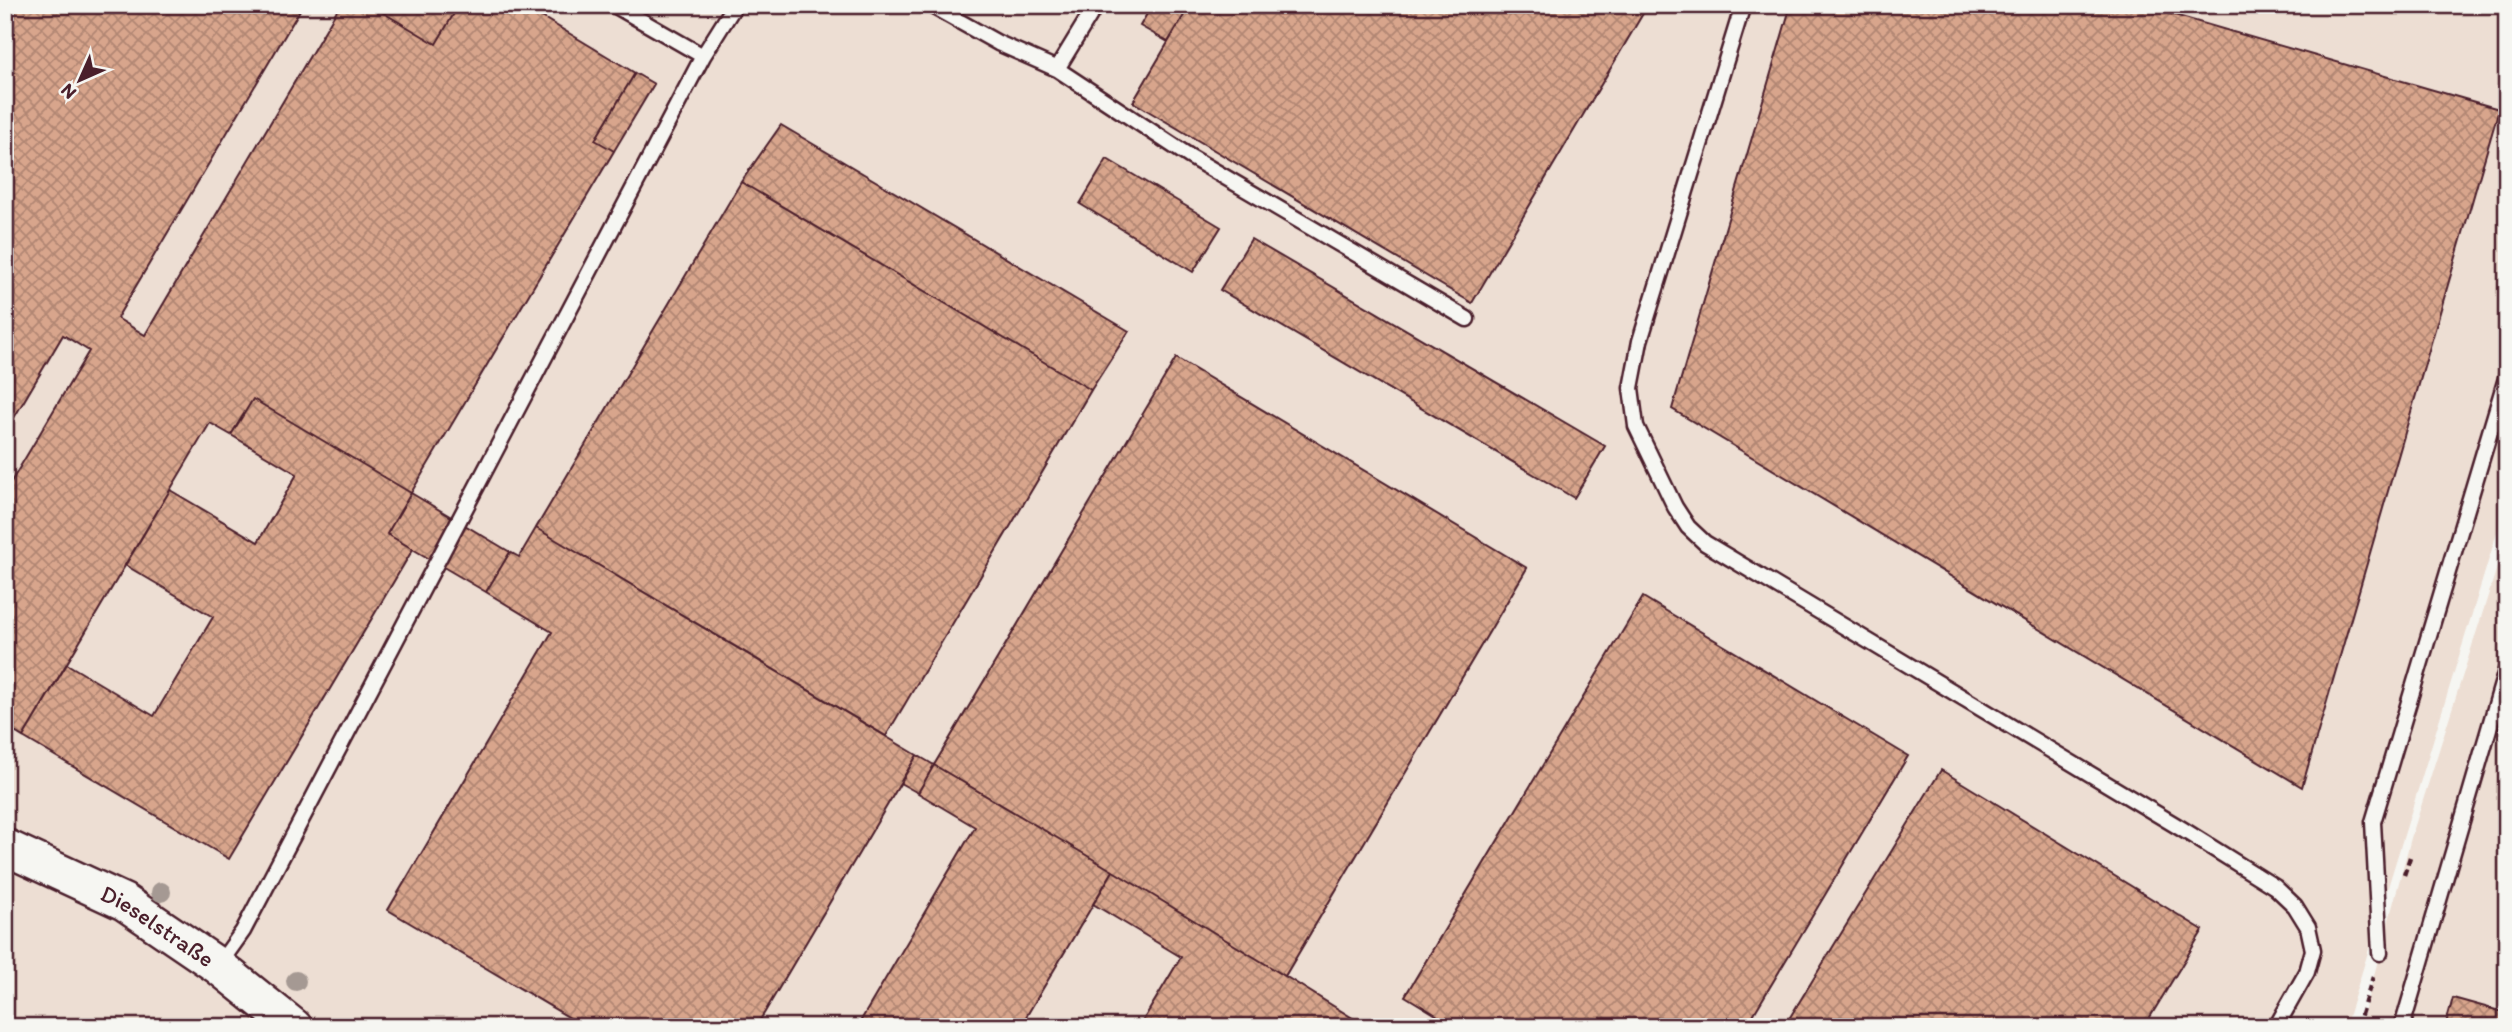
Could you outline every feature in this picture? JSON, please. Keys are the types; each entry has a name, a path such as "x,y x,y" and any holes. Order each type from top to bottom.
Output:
{"street":[{"name":"Dieselstraße","path":"5,847 124,902 218,966 294,1027"}],"lane":[{"path":"614,5 703,57"},
{"path":"218,966 243,931 703,57 735,5"},
{"path":"930,5 998,43 1057,69 1189,156 1467,319"},
{"path":"1057,69 1096,5"},
{"path":"1743,5 1640,341 1631,388 1636,426 1675,508 1688,527 1705,544 2276,887 2295,906 2308,927 2313,950 2307,972 2276,1027"},
{"path":"2380,953 2373,822 2507,375"},
{"path":"2402,1027 2507,667"}],"shaded area":[{"path":"5,5 2478,5 2507,15 2507,500 2345,1027 5,1027"},
{"path":"2507,536 2507,1027 2360,1027 2411,838"}],"building":[{"path":"5,5 303,5 117,318 145,335 340,5 370,5 436,44 459,5 522,5 635,73 595,140 614,151 411,493 253,399 231,435 210,423 23,737 5,726 5,492 89,351 63,335 5,433"},
{"path":"370,5 459,5 436,44"},
{"path":"1152,5 1190,5 1168,42 1140,26"},
{"path":"1190,5 1648,5 1472,303 1133,102"},
{"path":"1791,5 2140,5 2499,109 2302,787 1672,409"},
{"path":"635,73 654,84 614,151 595,140"},
{"path":"781,125 1129,331 1091,390 741,182"},
{"path":"1107,159 1221,227 1193,272 1080,204"},
{"path":"741,182 1091,390 886,736 536,528"},
{"path":"1251,239 1605,446 1574,498 1220,290"},
{"path":"1176,358 1527,568 1285,976 934,765"},
{"path":"253,399 411,493 387,534 413,549 229,859 23,737 67,664 154,716 213,617 125,565 170,490 258,542 297,474 231,435"},
{"path":"411,493 510,552 486,592 387,534"},
{"path":"536,528 917,755 756,1027 585,1027 388,910 552,632 486,592 510,552 519,557"},
{"path":"1643,597 1908,756 1746,1027 1456,1027 1405,996"},
{"path":"917,755 934,765 918,793 900,783"},
{"path":"934,765 1113,871 1020,1027 857,1027 975,827 918,793"},
{"path":"1941,770 2203,930 2144,1027 1784,1027"},
{"path":"1113,871 1367,1027 1139,1027 1181,957 1093,904"},
{"path":"2453,998 2507,1013 2507,1027 2445,1027"}]}
